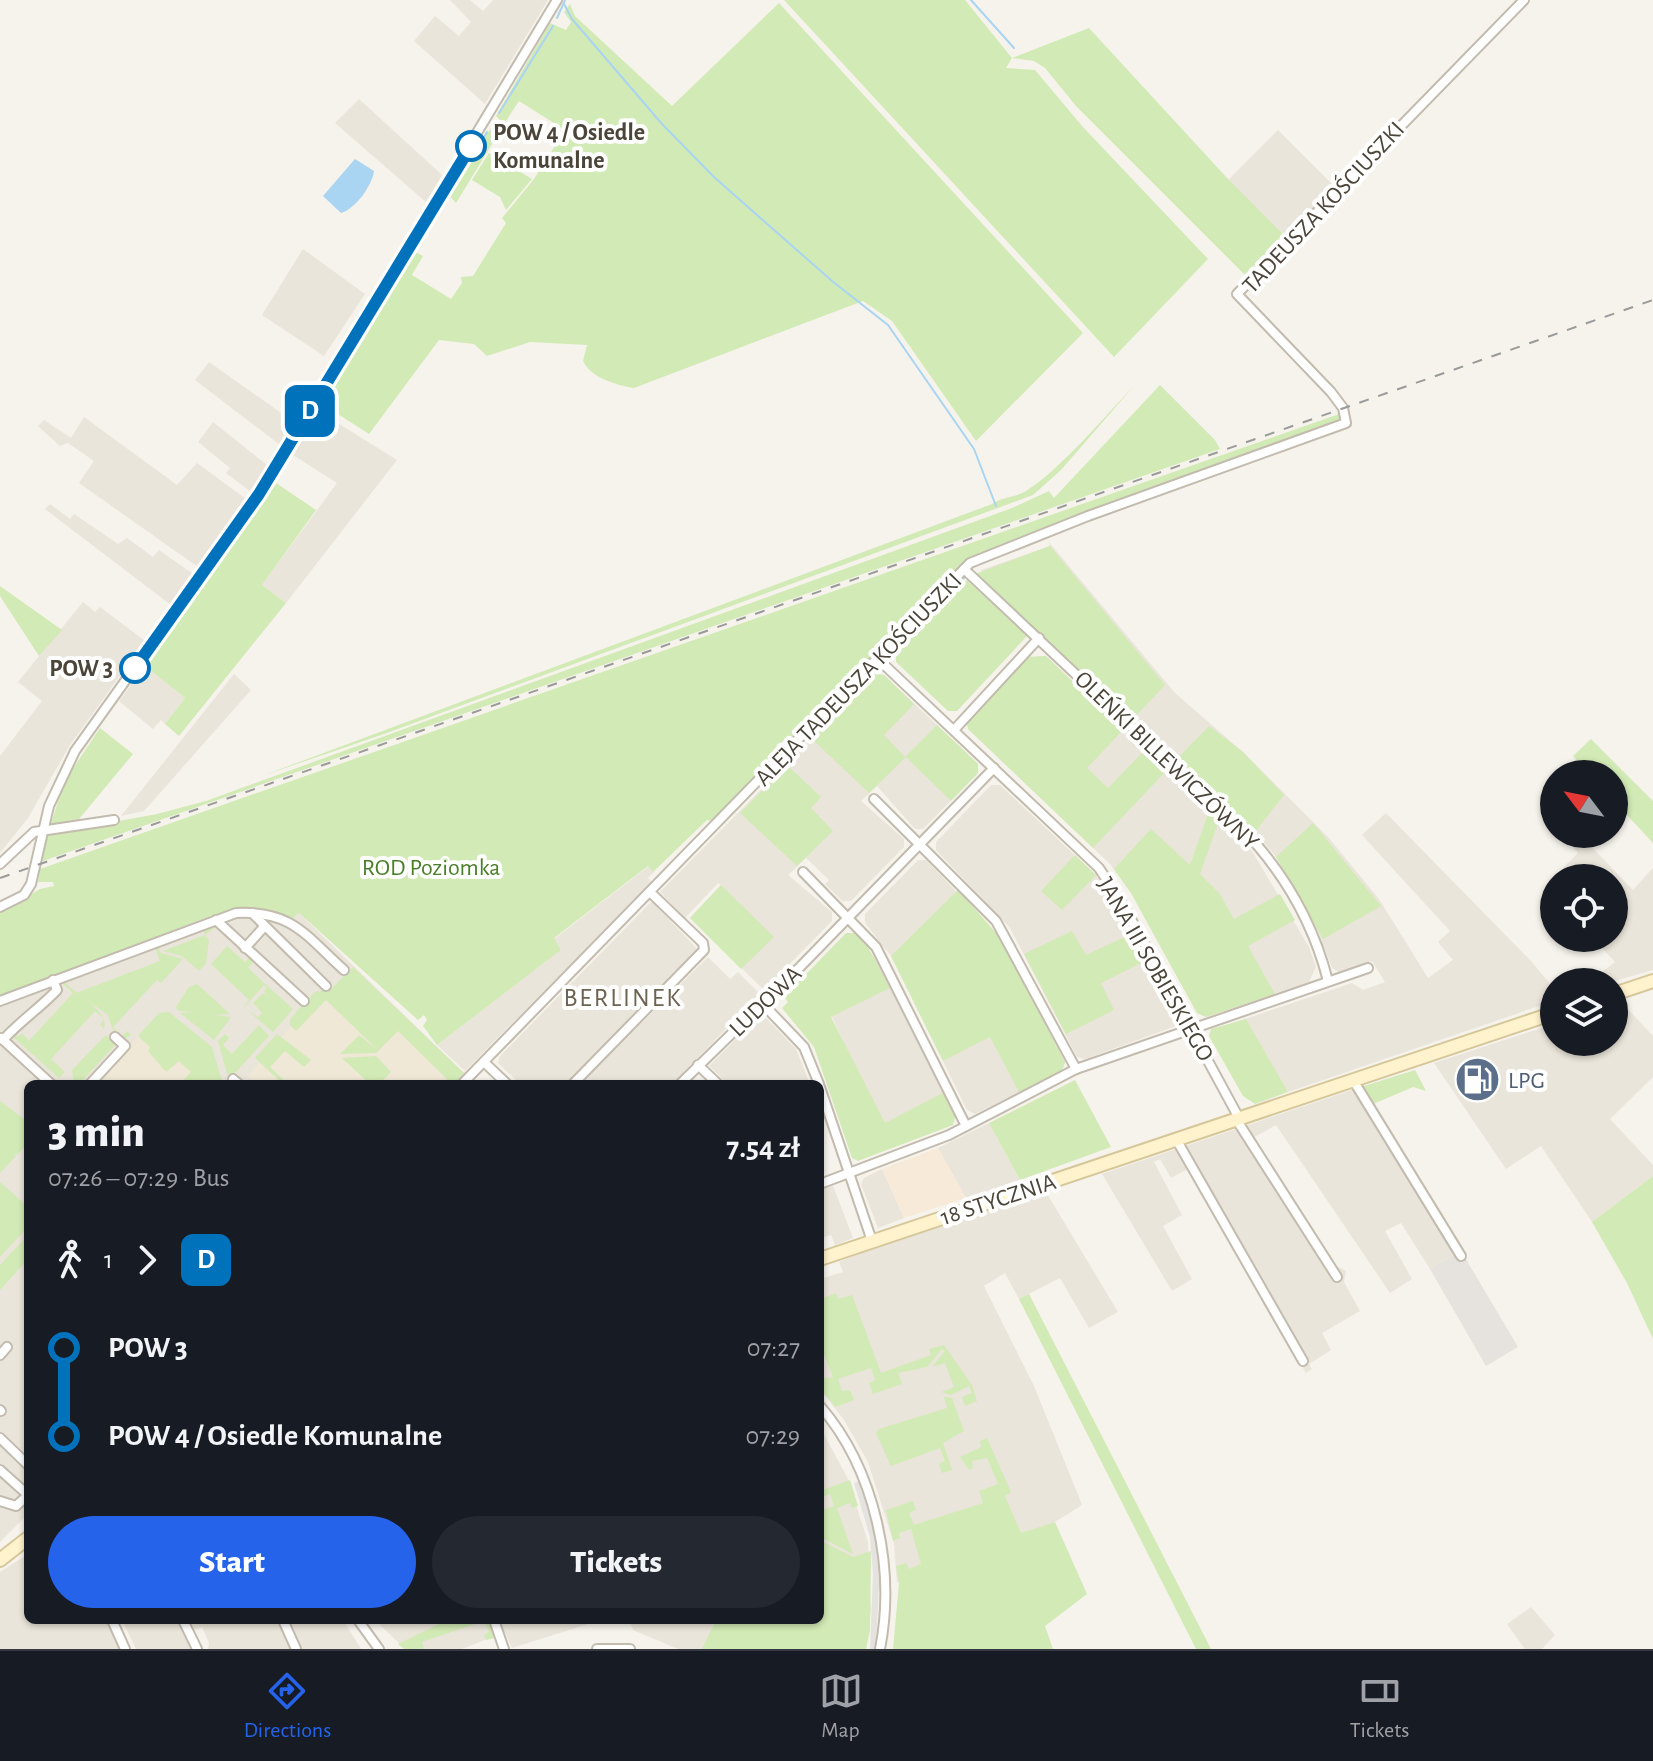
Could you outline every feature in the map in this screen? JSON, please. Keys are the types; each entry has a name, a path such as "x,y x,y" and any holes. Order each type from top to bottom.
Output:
{"main road":[{"path":"1628,989 1653,981"},
{"name":"18 STYCZNIA","path":"824,1258 1540,1018"},
{"path":"0,1560 24,1542"},
{"path":"15,1550 24,1547"}],"street":[{"path":"0,907 18,899 28,889 52,797 75,751 259,494 557,0"},
{"name":"TADEUSZA KOŚCIUSZKI","path":"1348,420 1331,392 1237,294 1524,0"},
{"name":"ALEJA TADEUSZA KOŚCIUSZKI","path":"466,1080 976,559 1342,426 1348,420"},
{"name":"OLEŃKI BILLEWICZÓWNY","path":"964,569 1270,860 1290,888 1315,938 1328,981"},
{"path":"954,730 1039,638"},
{"name":"JANA III SOBIESKIEGO","path":"878,659 1099,868 1193,1029 1238,1119"},
{"name":"LUDOWA","path":"684,1080 994,768"},
{"path":"874,799 996,921 1076,1069"},
{"path":"0,864 27,836 42,829 114,820"},
{"path":"803,872 849,916 882,957 966,1126"},
{"path":"577,1080 704,950 703,943 651,893"},
{"path":"252,913 263,928 326,986"},
{"path":"0,1001 216,920 252,913 288,920 344,970"},
{"path":"216,920 304,1001"},
{"path":"245,948 263,928"},
{"path":"824,1183 966,1126 1076,1069 1368,968"},
{"path":"47,1080 1,1039 21,1019 35,1015 57,990 53,980"},
{"path":"761,1002 804,1047 818,1080"},
{"path":"94,1080 125,1046 115,1037"},
{"path":"484,1062 503,1080"},
{"path":"698,1065 714,1080"},
{"path":"1353,1080 1461,1256"},
{"path":"824,1098 872,1241"},
{"path":"1238,1119 1337,1277"},
{"path":"1176,1139 1303,1361"},
{"path":"0,1355 7,1347"},
{"path":"824,1412 857,1465 880,1536 884,1600 880,1649"},
{"path":"0,1438 24,1461"},
{"path":"0,1470 24,1491"},
{"path":"0,1501 16,1506 24,1499"},
{"path":"114,1624 125,1649"},
{"path":"185,1624 197,1649"},
{"path":"285,1624 296,1649"},
{"path":"361,1624 379,1649"},
{"path":"495,1624 504,1649"},
{"path":"597,1649 630,1649"}],"shaded area":[{"path":"450,0 470,0 483,11 493,0 548,0 485,104 414,41 435,16 459,36 471,22"},
{"path":"359,99 442,175 426,202 335,123"},
{"path":"1278,130 1334,186 1285,236 1228,180"},
{"path":"303,249 365,294 324,356 262,315"},
{"path":"209,362 294,422 280,445 195,380"},
{"path":"320,412 397,460 286,603 262,585 337,483 293,455"},
{"path":"84,417 177,485 197,463 246,499 198,567 79,483 94,461 68,443 60,446 38,426 44,420 71,438"},
{"path":"213,422 267,465 251,492 226,473 230,468 198,442"},
{"path":"50,504 70,519 74,514 118,544 127,538 153,557 159,550 193,574 171,605 45,509"},
{"path":"1048,541 1175,693 1243,752 1328,837 1379,899 1428,978 1453,960 1438,942 1450,931 1362,835 1386,813 1540,972 1540,1006 1288,1092 1218,1028 1352,983 1363,990 1385,982 1372,961 1339,972 1332,968 1310,911 1276,857 1255,832 1036,627 1025,621 981,570 1050,546"},
{"path":"83,602 95,612 100,607 145,641 70,745 28,818 0,853 0,756 42,701 18,682"},
{"path":"1046,656 1252,851 1309,947 1316,967 1309,982 1206,1017 1197,1013 1131,893 1110,864 968,729 967,721 1028,657"},
{"path":"145,666 185,698 165,724 161,720 153,729 119,701"},
{"path":"234,674 251,690 144,811 121,816"},
{"path":"875,674 884,675 978,764 978,773 923,829 915,829 877,786 861,801 904,839 904,847 851,901 842,901 825,884 829,880 806,858 788,875 832,912 832,921 764,990 690,918 721,885 718,883 685,918 660,892"},
{"path":"991,785 1000,785 1096,875 1147,960 1178,1021 1176,1026 1085,1059 1077,1057 1010,928 936,850 936,842"},
{"path":"1574,848 1592,848 1608,864 1567,864 1578,853"},
{"path":"918,860 926,860 998,935 1065,1062 1062,1071 975,1114 967,1110 891,956 865,923 865,914"},
{"path":"649,866 654,872 648,878 652,882 465,1071 437,1045 561,950 554,939"},
{"path":"1653,868 1653,970 1628,977 1628,968 1607,968 1615,962 1606,952 1628,952 1628,885 1633,890"},
{"path":"652,901 698,950 571,1080 516,1080 498,1063 500,1056"},
{"path":"233,907 299,913 464,1073 457,1080 24,1080 24,1518 0,1542 0,995"},
{"path":"846,933 854,933 877,961 955,1117 953,1125 880,1123 820,990"},
{"name":"BERLINEK","path":"708,957 730,979 738,972 760,994 676,1080 584,1080"},
{"path":"354,968 461,1071 452,1080 252,1080 248,1076 298,1018 321,1004"},
{"path":"1628,1009 1653,1036 1653,1077 1610,1119 1653,1165 1653,1176 1592,1222 1541,1146 1506,1169 1434,1063 1540,1029 1540,1056 1628,1056"},
{"path":"159,1013 219,1068 220,1080 98,1080"},
{"path":"759,1016 765,1017 796,1049 808,1080 724,1080 709,1066"},
{"path":"1361,1087 1461,1251 1430,1269 1401,1223 1385,1231 1412,1279 1390,1293 1276,1125 1251,1139 1336,1266 1346,1271 1344,1282 1360,1311 1322,1333 1331,1350 1309,1364 1312,1369 1306,1373 1188,1169 1171,1178 1160,1159 1154,1162 1182,1215 1163,1226 1192,1279 1172,1291 1102,1174"},
{"path":"989,1123 1020,1180 966,1198 938,1148"},
{"path":"938,1148 966,1198 904,1218 882,1169"},
{"path":"882,1169 904,1218 878,1228 861,1184 864,1178"},
{"path":"833,1186 853,1238 835,1245 831,1235 824,1237 824,1189"},
{"path":"1046,1192 1118,1312 1089,1328 1060,1278 1019,1299 1005,1273 984,1286 1034,1386 1082,1505 1055,1522 897,1583 894,1544 868,1462 844,1420 824,1394 824,1278 843,1272 839,1262"},
{"path":"1461,1251 1518,1347 1486,1366 1430,1269"},
{"path":"824,1434 847,1477 868,1542 871,1609 866,1649 678,1649 633,1630 631,1624 824,1624"},
{"path":"859,1481 877,1538 880,1566 876,1649 870,1649 873,1574 870,1537 854,1483"},
{"path":"24,1557 24,1624 107,1624 120,1649 0,1649 0,1572"},
{"path":"1531,1607 1555,1635 1542,1649 1525,1649 1507,1624"},
{"path":"124,1624 180,1624 191,1649 136,1649"},
{"path":"192,1624 280,1624 290,1649 208,1649 209,1643 202,1627 195,1630"},
{"path":"288,1624 345,1624 361,1649 299,1649"},
{"path":"379,1624 588,1624 512,1648 505,1632 462,1649 405,1649"}],"green space":[{"path":"784,0 965,0 1012,58 1006,68 1035,70 1082,126 1208,259 1114,357"},
{"path":"779,3 1083,333 976,441 892,321 863,301 634,388 612,383 592,372 583,361 587,345 530,342 487,356 474,344 439,340 369,434 324,405 394,288 391,285 412,250 423,256 412,275 451,299 462,283 461,277 473,276 506,223 502,218 534,179 565,130 519,101 504,124 496,116 550,23 566,30 571,22 564,12 570,4 575,16 672,106"},
{"path":"1089,28 1285,236 1245,275 1076,106 1045,68 1034,61 1012,58"},
{"path":"493,127 500,131 456,203 447,193 474,147"},
{"path":"489,153 532,179 506,210 500,197 472,180"},
{"path":"1160,385 1215,440 1220,449 40,862 48,834 157,814 206,801 1012,508 1049,491 1054,498"},
{"path":"1133,387 1061,470 1033,495 259,777 1022,493 1067,457"},
{"name":"ROD Poziomka","path":"1342,413 1342,424 1236,458 979,554 965,563 943,580 886,645 793,737 777,744 775,751 779,756 715,822 707,820 653,872 648,866 554,938 561,950 437,1045 423,1026 427,1020 424,1015 418,1020 299,913 293,918 275,914 275,909 273,914 248,908 213,915 0,997 0,913 40,889 54,886 53,882 38,882 40,869"},
{"path":"276,483 316,510 262,585 286,603 179,736 165,724 185,698 145,666"},
{"path":"1050,546 1165,685 1133,719 975,574"},
{"path":"967,580 1027,636 957,711 948,711 896,662 896,653"},
{"path":"0,586 62,630 39,656 0,596"},
{"path":"1046,656 1123,730 1087,768 1108,788 1145,750 1167,770 1093,848 968,729 967,721 1028,657"},
{"path":"875,674 884,675 914,704 884,735 905,757 937,725 978,764 978,773 951,801 906,757 869,793 812,739"},
{"path":"1209,726 1243,752 1284,795 1255,832 1177,759"},
{"path":"100,728 133,754 79,819 51,824 64,782"},
{"path":"1591,739 1612,760 1577,760 1573,756"},
{"path":"787,765 821,797 811,808 833,831 797,866 740,813"},
{"path":"1628,776 1653,801 1653,843 1628,816"},
{"path":"1209,811 1219,820 1200,874 1219,893 1234,919 1280,894 1295,920 1248,946 1275,994 1206,1017 1197,1013 1131,893 1114,869 1151,829 1190,865"},
{"path":"1313,823 1381,906 1323,939 1276,857"},
{"path":"1075,855 1096,875 1062,910 1041,891"},
{"path":"721,885 774,937 741,969 690,918"},
{"path":"958,890 998,935 1065,1062 1062,1071 1019,1092 990,1037 943,1061 891,956"},
{"path":"216,927 205,935 203,929"},
{"path":"1072,931 1086,955 1133,933 1147,960 1101,983 1114,1010 1066,1034 1024,954"},
{"path":"846,933 854,933 868,947 890,988 831,1017 885,1123 943,1093 955,1117 953,1125 858,1161 852,1158 814,1047 782,1008 788,1002 784,997"},
{"path":"205,935 209,940 206,963 199,971 182,956 163,951"},
{"path":"158,946 161,953 183,959 161,983 157,980 113,1027 122,1036 127,1031 131,1035 123,1040 114,1032 107,1014 76,993 160,961 155,947"},
{"path":"227,946 245,962 249,958 253,962 248,968 293,1009 273,1032 247,1010 258,1017 262,1013 253,1003 263,993 270,998 264,992 267,987 264,985 242,1010 249,1000 211,964"},
{"path":"353,967 464,1073 457,1080 446,1080 398,1031 376,1053 340,1054 359,1035 378,1050 326,1000 296,1031 290,1025 290,1019 315,992 332,988"},
{"path":"64,981 103,1018 95,1011 51,1059 65,1072 59,1078 12,1036 14,1033 18,1037 22,1033 29,1041 73,993 61,982"},
{"path":"197,984 230,1014 215,1015 231,1017 214,1040 180,1013 195,1012 178,1011 176,1007 189,987"},
{"path":"169,1012 212,1047 222,1080 184,1080 191,1072 179,1061 166,1072 148,1051 150,1047 138,1036 159,1013"},
{"path":"1246,1019 1288,1092 1255,1104 1243,1096 1209,1036 1211,1029"},
{"path":"259,1025 269,1036 234,1074 227,1074 218,1041 225,1034 229,1038 223,1045 232,1054"},
{"path":"277,1034 311,1060 304,1067 285,1051 270,1067 284,1080 279,1080 255,1058"},
{"path":"106,1035 116,1044 83,1080 73,1080 72,1070"},
{"path":"376,1056 391,1072 383,1080 366,1080 342,1058"},
{"path":"1415,1070 1426,1091 1413,1087 1371,1105 1361,1087"},
{"path":"1075,1080 1111,1147 1020,1180 989,1123"},
{"path":"0,1101 24,1119 24,1147 17,1155 13,1153 16,1156 0,1173"},
{"path":"1653,1176 1653,1339 1627,1283 1592,1222"},
{"path":"0,1182 24,1203 24,1231 0,1257"},
{"path":"24,1239 24,1263 0,1290 0,1265"},
{"path":"836,1293 838,1299 852,1295 881,1373 931,1355 929,1349 944,1345 972,1385 977,1401 965,1406 962,1397 972,1393 969,1386 951,1395 941,1392 954,1387 945,1363 932,1367 945,1351 942,1349 927,1367 898,1373 902,1384 873,1394 869,1383 875,1380 871,1368 838,1379 842,1391 850,1390 854,1400 835,1407 824,1393 824,1378 833,1377 824,1355 824,1298"},
{"path":"1029,1294 1211,1649 1196,1649 1019,1299"},
{"path":"944,1397 952,1398 964,1431 943,1443 952,1470 942,1473 939,1464 945,1461 940,1448 891,1466 876,1433 879,1429 947,1408"},
{"path":"987,1438 1011,1492 1005,1496 1021,1533 1055,1522 1087,1594 1045,1626 1053,1649 893,1649 899,1583 896,1566 906,1563 909,1569 921,1564 911,1529 899,1533 900,1538 893,1541 886,1510 913,1501 916,1510 909,1513 914,1525 983,1503 979,1491 998,1484 987,1458 972,1461 973,1468 969,1470 960,1457 981,1447 980,1441"},
{"path":"850,1480 858,1506 852,1508 850,1503 837,1508 853,1554 824,1539 824,1510 834,1506 830,1494 824,1496 824,1490"},
{"path":"824,1542 853,1557 871,1551 870,1630 866,1649 702,1649 714,1624 824,1624"},
{"path":"439,1624 475,1624 422,1642 424,1649 404,1649 398,1644"},
{"path":"485,1624 490,1624 494,1638 486,1640 484,1635 489,1632"}],"water":[{"path":"355,159 374,171 373,177 357,202 341,213 323,196"}],"waterway":[{"path":"557,18 565,0"},
{"path":"971,0 1014,48"},
{"path":"564,4 572,19 662,124 714,177 832,281 888,325 974,449 996,506"},
{"path":"499,113 553,26"},
{"path":"451,190 487,132"},
{"path":"422,240 439,211"},
{"path":"322,404 412,255"},
{"path":"200,587 274,483 319,409"},
{"path":"921,621 965,577"}],"railway":[{"path":"0,878 1653,300"}],"bus line":[{"name":"D","path":"135,668 259,494 471,146"}],"place":[{"name":"POW 4 / Osiedle Komunalne","path":"471,146"},
{"name":"POW 3","path":"135,668"},
{"name":"LPG","path":"1477,1080"}],"district":[{"name":"BERLINEK","path":"623,997"}]}
